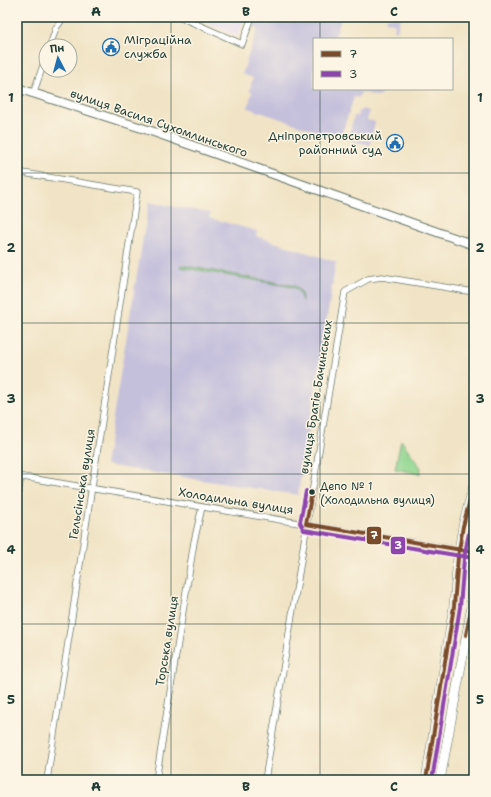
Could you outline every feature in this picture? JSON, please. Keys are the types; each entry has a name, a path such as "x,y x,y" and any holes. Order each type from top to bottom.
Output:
{"main road":[{"name":"вулиця Василя Сухомлинського","path":"17,88 155,133 474,245"},
{"path":"426,780 454,606 466,559 471,528 472,496 474,485"},
{"path":"471,609 474,558"},
{"path":"440,780 474,594"}],"street":[{"path":"53,38 56,28 64,17"},
{"path":"180,17 242,44 252,17"},
{"path":"33,94 39,78"},
{"name":"Гельсінська вулиця","path":"17,172 137,192 47,780"},
{"name":"вулиця Братів Бачинських","path":"264,780 344,292 368,279 382,277 474,292"},
{"path":"17,498 19,476"},
{"name":"Холодильна вулиця","path":"19,476 474,552"},
{"name":"Торська вулиця","path":"156,780 194,542 202,507"}],"shaded area":[{"path":"193,17 245,17 237,36"},
{"path":"256,17 342,17 335,36 336,38 313,38 313,90 383,90 380,97 361,92 358,98 354,97 340,139 248,108 252,92 249,91 253,78 242,74 258,28 253,26"},
{"path":"387,17 401,17 397,31 394,30 395,24 386,21"},
{"path":"362,109 369,111 367,120 375,122 370,145 348,140 354,116 357,116 358,111 361,112"},
{"path":"149,202 210,213 209,218 257,231 256,236 336,262 298,495 105,465"}],"green space":[{"path":"181,265 295,286 301,292 302,301 299,291 293,287 180,267"},
{"path":"401,440 421,468 420,474 395,469"}],"transit line":[{"name":"7","path":"426,780 454,606 458,557 463,526 474,485"},
{"name":"3","path":"306,491 300,523 304,530 473,558"},
{"name":"7","path":"312,492 306,524 474,552"},
{"name":"3","path":"432,780 460,607 464,558 474,508"},
{"name":"7","path":"466,635 474,595"}],"place":[{"name":"Міграційна служба","path":"111,47"},
{"name":"Дніпропетровський районний суд","path":"395,143"},
{"name":"Депо № 1 (Холодильна вулиця)","path":"312,492"}]}
